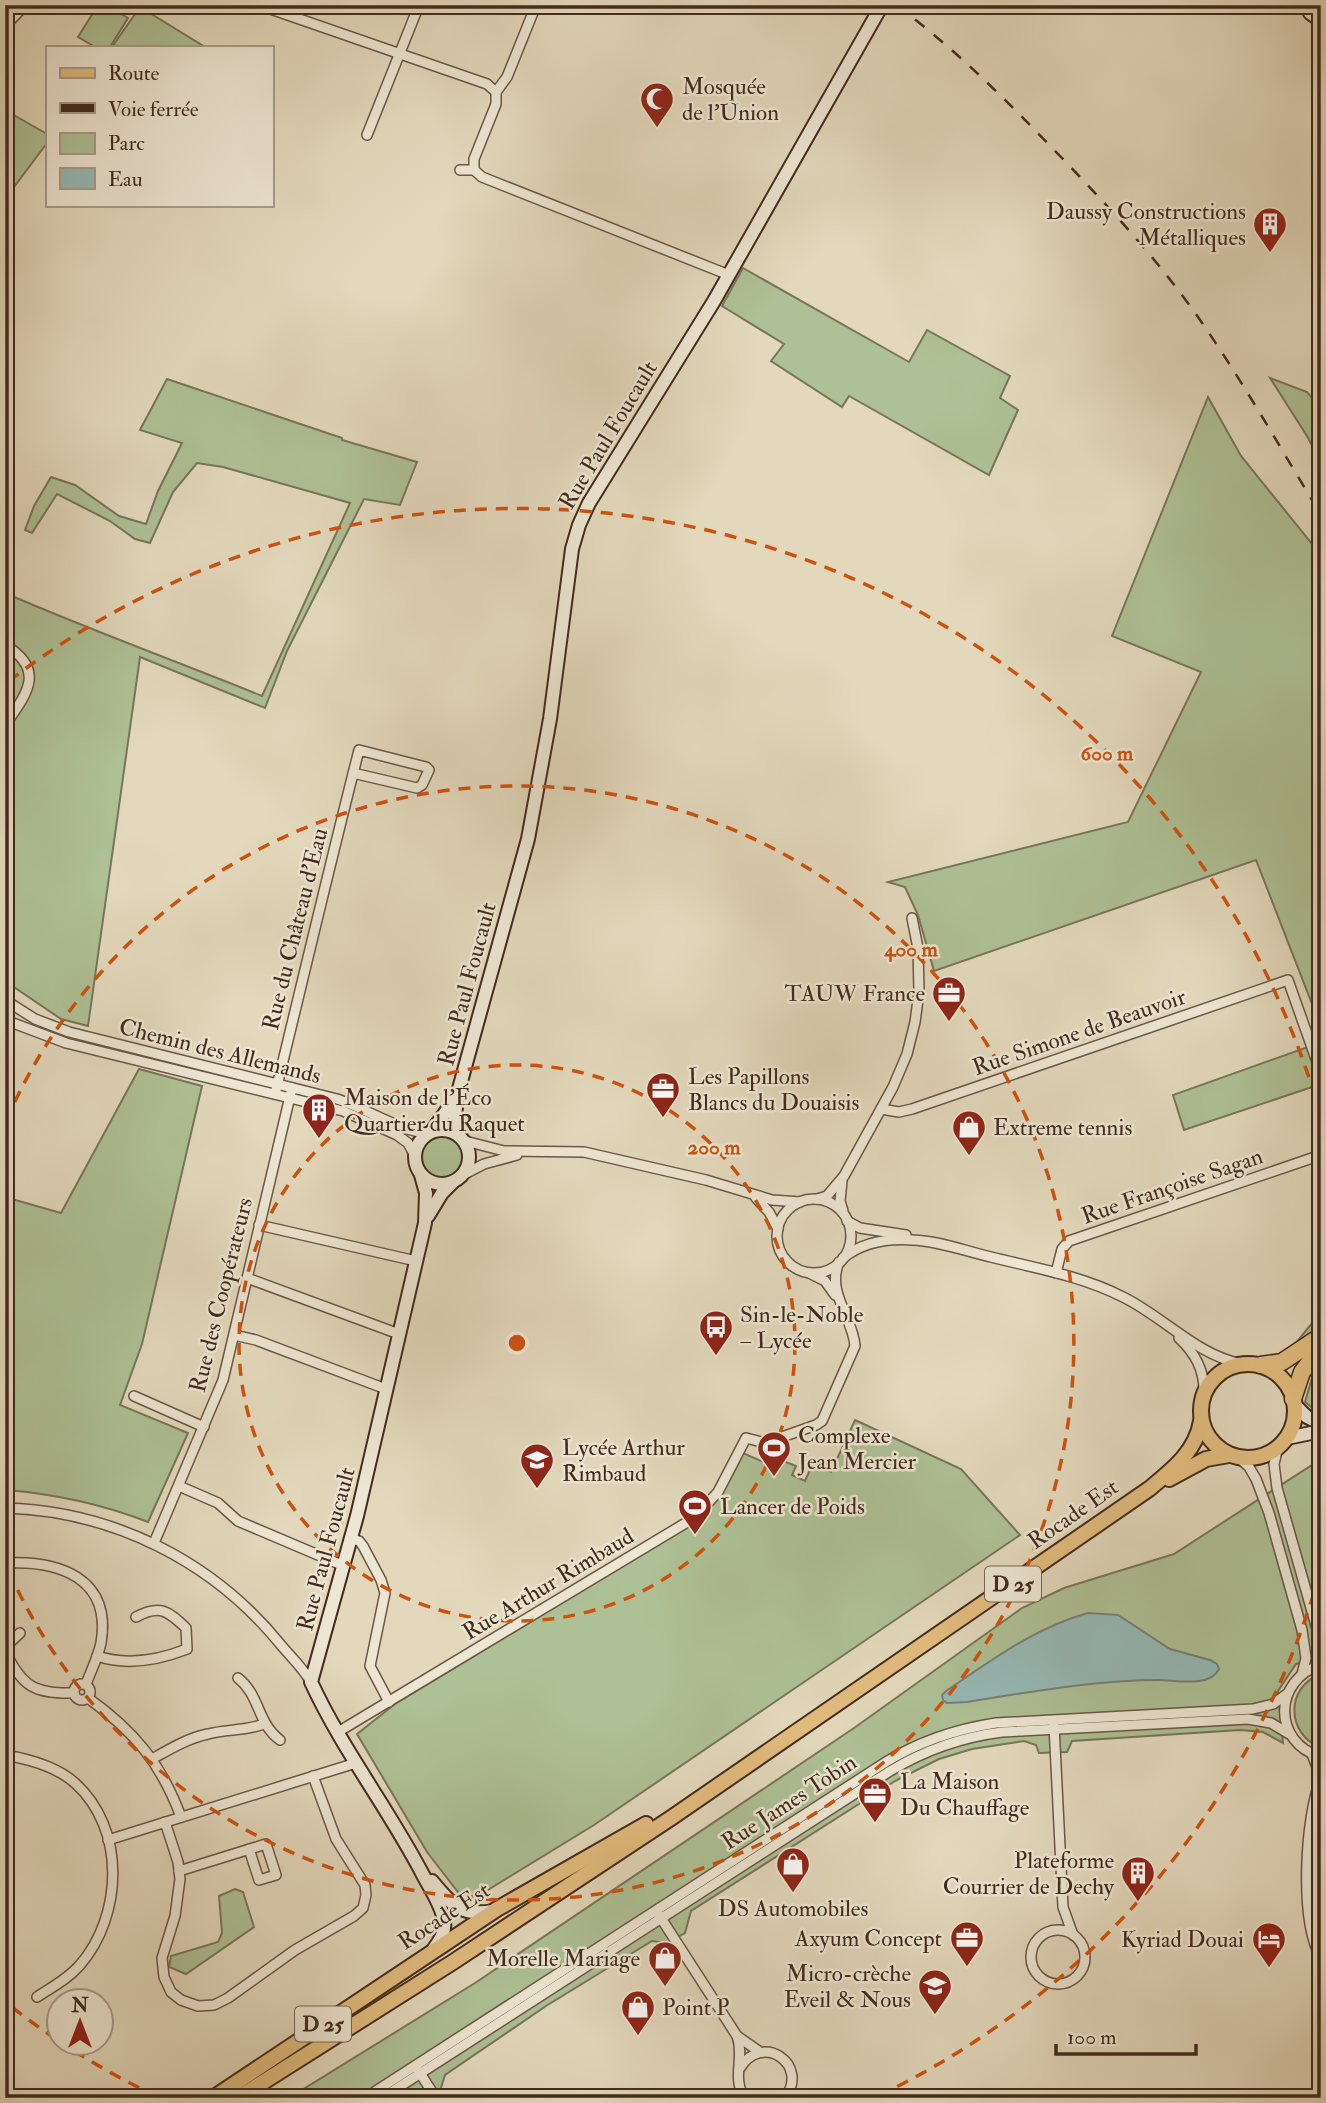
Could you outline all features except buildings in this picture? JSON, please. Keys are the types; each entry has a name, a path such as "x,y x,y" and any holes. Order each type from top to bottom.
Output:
{"highway":[{"path":"1261,1365 1282,1362 1321,1336"},
{"path":"1294,1402 1302,1372 1321,1347"}],"main road":[{"path":"1242,1364 1261,1365 1282,1378 1294,1402 1294,1422 1282,1443 1259,1457 1234,1456 1209,1439 1201,1420 1200,1405 1205,1391 1218,1374 1242,1364"},
{"name":"Rocade Est","path":"1149,1489 1191,1448 1201,1420"},
{"name":"Rocade Est","path":"238,2098 508,1926 1149,1489 1206,1459 1234,1456"},
{"name":"Rocade Est","path":"213,2098 493,1911 576,1862 711,1790"}],"street":[{"path":"5,26 24,5"},
{"path":"259,5 487,84 496,92"},
{"path":"367,135 419,5"},
{"path":"474,170 474,159 496,104 496,92 507,77 536,5"},
{"name":"Rue Paul Foucault","path":"462,1138 455,1118 457,1096 528,839 547,739 576,532 589,503 729,275 882,5"},
{"path":"1306,6 1319,19"},
{"path":"460,170 474,170 482,177 729,275"},
{"path":"5,646 22,657 29,670 30,680 25,697 5,725"},
{"name":"Rue du Château d'Eau","path":"276,1089 353,773 359,750 429,770 422,785 417,788 353,773"},
{"path":"532,1152 491,1161 457,1179 435,1183 421,1175 415,1164 414,1154 420,1140 430,1132 447,1130 497,1150 584,1152 746,1191 776,1201 800,1202 827,1196 844,1176 902,1067 915,1022 919,970 912,918"},
{"name":"Rue Simone de Beauvoir","path":"881,1109 899,1112 912,1110 1288,980 1321,1073"},
{"name":"Chemin des Allemands","path":"5,1000 35,1019 68,1032 291,1093 354,1105 405,1128 430,1132"},
{"name":"Chemin des Allemands","path":"5,1020 65,1043 276,1089"},
{"name":"Chemin des Allemands","path":"291,1093 366,1120 401,1138 414,1154"},
{"name":"Rue des Coopérateurs","path":"154,1543 221,1386 291,1093"},
{"name":"Rue Paul Foucault","path":"430,1132 457,1096"},
{"path":"457,1179 469,1159 462,1138"},
{"name":"Rue Françoise Sagan","path":"1056,1273 1062,1248 1069,1241 1321,1155"},
{"name":"Rue Paul Foucault","path":"312,1682 352,1539 425,1223 426,1193 421,1175"},
{"path":"839,1303 835,1275 850,1243 840,1201 844,1176"},
{"name":"Rue Paul Foucault","path":"425,1223 439,1197 457,1179"},
{"path":"746,1191 766,1208 778,1229"},
{"path":"817,1199 832,1204 860,1228 912,1236 1093,1284 1122,1296 1216,1356 1242,1364"},
{"path":"800,1202 787,1210 778,1229 778,1244 782,1255 794,1267 825,1281 839,1303"},
{"path":"259,1225 416,1261"},
{"path":"806,1272 823,1271 873,1242 932,1242"},
{"path":"247,1278 399,1334"},
{"name":"Rue Arthur Rimbaud","path":"338,1732 694,1518 719,1492 746,1438 765,1443 822,1421 855,1346 839,1303"},
{"path":"1168,1327 1196,1358 1203,1373 1205,1391"},
{"path":"234,1335 256,1340 386,1389"},
{"path":"134,1396 204,1427"},
{"path":"1294,1402 1307,1417 1321,1424"},
{"path":"1321,1431 1282,1443 1274,1464 1277,1488 1321,1643"},
{"path":"1234,1456 1249,1467 1256,1479 1269,1513 1302,1630 1306,1658 1302,1674 1287,1694 1284,1713 1291,1735"},
{"path":"179,1486 218,1503 238,1521 344,1566"},
{"path":"5,1508 50,1512 88,1520 113,1526 154,1543 189,1563 235,1596 268,1628 312,1682 338,1732 416,1862 444,1921 444,1931 433,1950"},
{"path":"352,1539 363,1546 383,1584 385,1601 370,1666 389,1702"},
{"path":"5,1563 32,1563 59,1568 86,1583 97,1601 102,1618 101,1642 86,1685"},
{"path":"97,1656 141,1661 187,1649 186,1628 166,1612 155,1609 136,1617"},
{"path":"20,1633 5,1649 15,1672 31,1687 52,1693 74,1693"},
{"path":"1302,1674 1321,1665"},
{"path":"238,1678 252,1695 264,1724 279,1740"},
{"path":"74,1693 78,1685 86,1685"},
{"path":"86,1685 90,1690 88,1698"},
{"path":"74,1693 79,1699 88,1698 124,1725 152,1759 169,1787 181,1817"},
{"name":"Rue James Tobin","path":"1054,1724 1247,1710 1269,1705 1287,1694"},
{"name":"Rue James Tobin","path":"365,2098 418,2069 659,1915 907,1750 944,1735 996,1723 1255,1720 1271,1723 1291,1735 1300,1746 1317,1755"},
{"path":"152,1759 196,1737 264,1724"},
{"path":"1054,1724 1063,1907 1073,1935 1084,1948 1083,1967 1078,1976 1070,1982 1055,1984 1037,1975 1031,1961 1034,1946 1059,1916 1063,1907"},
{"path":"5,1755 37,1763 75,1783 91,1803 108,1840 113,1865 113,1888 108,1915 89,1954 75,1970 37,1997"},
{"path":"1317,1755 1320,1781 1308,1848 1307,1877 1313,1943 1321,1958"},
{"path":"108,1840 356,1763"},
{"path":"165,1822 179,1871 176,1916 162,1958 164,1977 171,1992 181,2000 198,2006 214,2005 363,1908 365,1885 336,1839 313,1776"},
{"path":"179,1871 249,1849"},
{"path":"416,1862 454,1906 474,1913 493,1911"},
{"path":"659,1915 737,2036 741,2047 738,2083 745,2098"},
{"path":"1045,1933 1062,1930 1073,1935"},
{"path":"737,2036 760,2052 778,2055 789,2065 793,2081 785,2098"},
{"path":"5,2042 8,2046 5,2048"},
{"path":"740,2068 748,2057 760,2052"},
{"path":"418,2069 436,2098"},
{"name":"Rue James Tobin","path":"382,2098 418,2069"}],"green space":[{"path":"98,5 106,5 128,18 111,46 93,46 78,37"},
{"path":"140,7 203,46 113,46"},
{"path":"5,110 46,133 46,144 5,199"},
{"path":"743,268 909,362 927,330 1010,376 1000,398 1018,410 989,475 849,396 842,407 771,361 784,344 722,306"},
{"path":"1270,378 1307,392 1321,408 1321,463 1307,436"},
{"path":"167,379 342,440 417,462 400,505 364,499 287,651 265,708 140,657 88,1026 61,1019 5,981 5,593 262,696 350,503 223,467 197,463 173,492 150,543 135,539 110,521 57,494 32,533 25,530 34,506 51,477 75,485 119,516 146,524 158,491 182,443 140,430"},
{"path":"1208,397 1241,456 1321,555 1321,1027 1256,860 934,971 918,915 905,887 888,882 1128,822 1201,672 1112,636"},
{"path":"1308,1047 1321,1084 1184,1130 1173,1095"},
{"path":"139,1069 202,1086 142,1344 120,1405 188,1433 148,1522 96,1505 6,1490 5,1486 5,1410 10,1410 9,1388 5,1388 5,1197 61,1213"},
{"path":"442,1135 457,1141 463,1156 457,1171 442,1177 427,1171 421,1156 427,1141"},
{"path":"1321,1312 1321,1415 1305,1402 1314,1371 1295,1344"},
{"path":"855,1420 961,1469 1020,1535 594,1825 478,1896 461,1896 427,1852 357,1734 395,1704 692,1524 709,1509 722,1492 743,1453 777,1468 781,1460 796,1466 792,1475 805,1481 813,1463 831,1472"},
{"path":"1321,1449 1321,1658 1296,1664 1278,1691 1283,1743 1263,1732 1240,1730 1072,1741 1067,1752 1039,1753 1036,1745 1024,1741 972,1749 939,1759 895,1781 691,1911 685,1933 667,1943 652,1941 546,2006 445,2075 440,2091 423,2098 289,2098 475,1983 854,1728 1022,1608 1064,1588 1174,1554 1315,1463"},
{"path":"1321,1674 1321,1748 1301,1732 1294,1711 1301,1689 1309,1680"},
{"path":"235,1889 243,1892 254,1927 186,1974 169,1967 171,1956 218,1942 222,1933 219,1896"}],"water":[{"path":"1088,1613 1118,1615 1170,1649 1210,1660 1217,1664 1219,1669 1208,1679 1200,1681 1110,1682 967,1702 947,1703 943,1700 942,1695 946,1691 1014,1646 1050,1627"}],"railway":[{"path":"896,5 961,58 1001,96 1149,254 1214,341 1321,515"}],"place":[{"name":"Mosquée de l'Union","path":"657,129"},
{"name":"Daussy Constructions Métalliques","path":"1270,254"},
{"name":"TAUW France","path":"949,1023"},
{"name":"Les Papillons Blancs du Douaisis","path":"663,1119"},
{"name":"Maison de l'Éco Quartier du Raquet","path":"319,1140"},
{"name":"Extreme tennis","path":"969,1157"},
{"name":"Sin-le-Noble – Lycée","path":"716,1357"},
{"name":"Complexe Jean Mercier","path":"774,1478"},
{"name":"Lycée Arthur Rimbaud","path":"537,1490"},
{"name":"Lancer de Poids","path":"695,1536"},
{"name":"La Maison Du Chauffage","path":"875,1824"},
{"name":"DS Automobiles","path":"793,1894"},
{"name":"Plateforme Courrier de Dechy","path":"1138,1903"},
{"name":"Axyum Concept","path":"967,1968"},
{"name":"Kyriad Douai","path":"1269,1969"},
{"name":"Morelle Mariage","path":"665,1988"},
{"name":"Micro-crèche Eveil & Nous","path":"935,2016"},
{"name":"Point P","path":"638,2037"}]}
